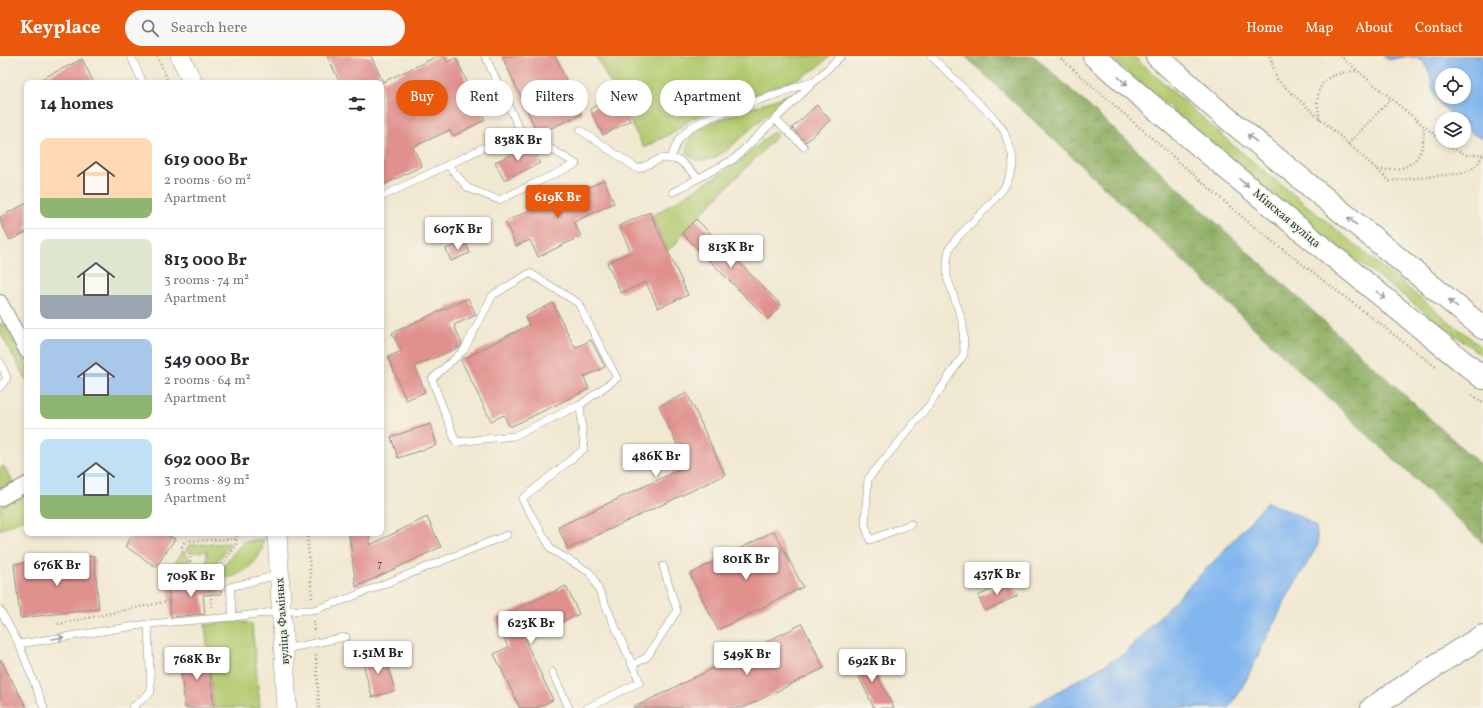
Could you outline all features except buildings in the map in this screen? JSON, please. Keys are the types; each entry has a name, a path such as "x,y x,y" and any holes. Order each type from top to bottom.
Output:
{"main road":[{"path":"180,56 192,80"},
{"name":"Мінская вуліца","path":"1094,56 1308,235 1477,386"},
{"path":"1157,56 1215,108 1483,328"},
{"name":"вуліца Фаміных","path":"276,536 287,708"},
{"path":"1372,708 1483,636"}],"street":[{"path":"0,302 24,346"},
{"path":"0,499 24,486"}],"lane":[{"path":"131,56 142,80"},
{"path":"448,165 468,188 499,200 576,164 520,130 485,56"},
{"path":"673,192 734,159 841,56"},
{"path":"911,524 870,540 865,524 868,479 931,403 964,354 963,323 947,277 949,249 957,238 1004,188 1013,166 1012,154 1004,131 995,119 931,56"},
{"path":"670,159 679,139 691,127 709,118 815,80"},
{"path":"775,119 804,147"},
{"path":"384,196 520,130"},
{"path":"580,130 638,169 662,158 679,160 699,178"},
{"path":"530,272 578,303 617,378 580,405 514,436 456,442 432,379 464,350 492,295 530,272"},
{"path":"0,362 7,378 0,387"},
{"path":"580,405 584,449 522,499 552,550 589,572 593,577 640,682 587,708"},
{"path":"19,644 148,624 233,617 282,611 313,610 344,600 507,535"},
{"path":"632,665 647,657 677,611 663,566"},
{"path":"233,617 230,587 279,575"},
{"path":"0,610 19,644 44,708"},
{"path":"135,707 151,692 148,624"},
{"path":"284,649 346,637"},
{"path":"552,672 569,708"}],"path":[{"path":"157,56 168,80"},
{"path":"1058,56 1249,223 1439,369"},
{"path":"1270,56 1277,79 1390,181 1463,173 1478,166 1483,154 1467,155 1452,148"},
{"path":"1340,56 1435,135"},
{"path":"1320,119 1317,108 1318,90 1326,80 1341,72 1357,71"},
{"path":"1348,144 1392,98"},
{"path":"1377,170 1400,168 1416,159 1422,150 1424,126"},
{"path":"1477,386 1483,403"},
{"path":"211,578 190,566 190,555 181,548 185,542 237,538 236,546 211,578 209,580 213,618"},
{"path":"53,625 170,601"}],"green space":[{"path":"596,56 830,56 818,67 801,77 755,95 755,80 660,80 660,116 699,116 691,119 677,130 644,148 627,116 652,116 652,80 609,80"},
{"path":"965,56 1034,56 1483,467 1483,543"},
{"path":"1109,56 1133,56 1235,147 1483,348 1483,356 1294,213"},
{"path":"790,94 727,150 713,159 695,160 688,155 688,142 694,132 702,126 730,116 755,116 755,107"},
{"path":"773,132 777,136 682,233 676,244 668,250 652,216 735,165"},
{"path":"4,323 24,359 24,376 0,332 0,324"},
{"path":"4,466 13,482 0,489 0,468"},
{"path":"24,494 24,518 0,530 0,507"},
{"path":"263,539 261,552 249,568 231,577 212,579 243,542"},
{"path":"231,543 211,569 206,567 207,551 194,553 186,549 189,545"},
{"path":"183,551 189,558 188,568 194,572 194,582 168,582 169,577 166,576"},
{"path":"240,621 252,624 260,707 214,708 205,625"}],"water":[{"path":"1383,56 1409,56 1389,60"},
{"path":"1409,56 1483,56 1483,138 1474,135 1471,132 1471,112 1449,112 1440,104 1471,104 1471,68 1435,68 1435,95 1430,73 1423,61"},
{"path":"1267,502 1300,516 1316,527 1318,545 1288,595 1242,688 1229,708 1029,708 1124,654 1221,554"}]}
